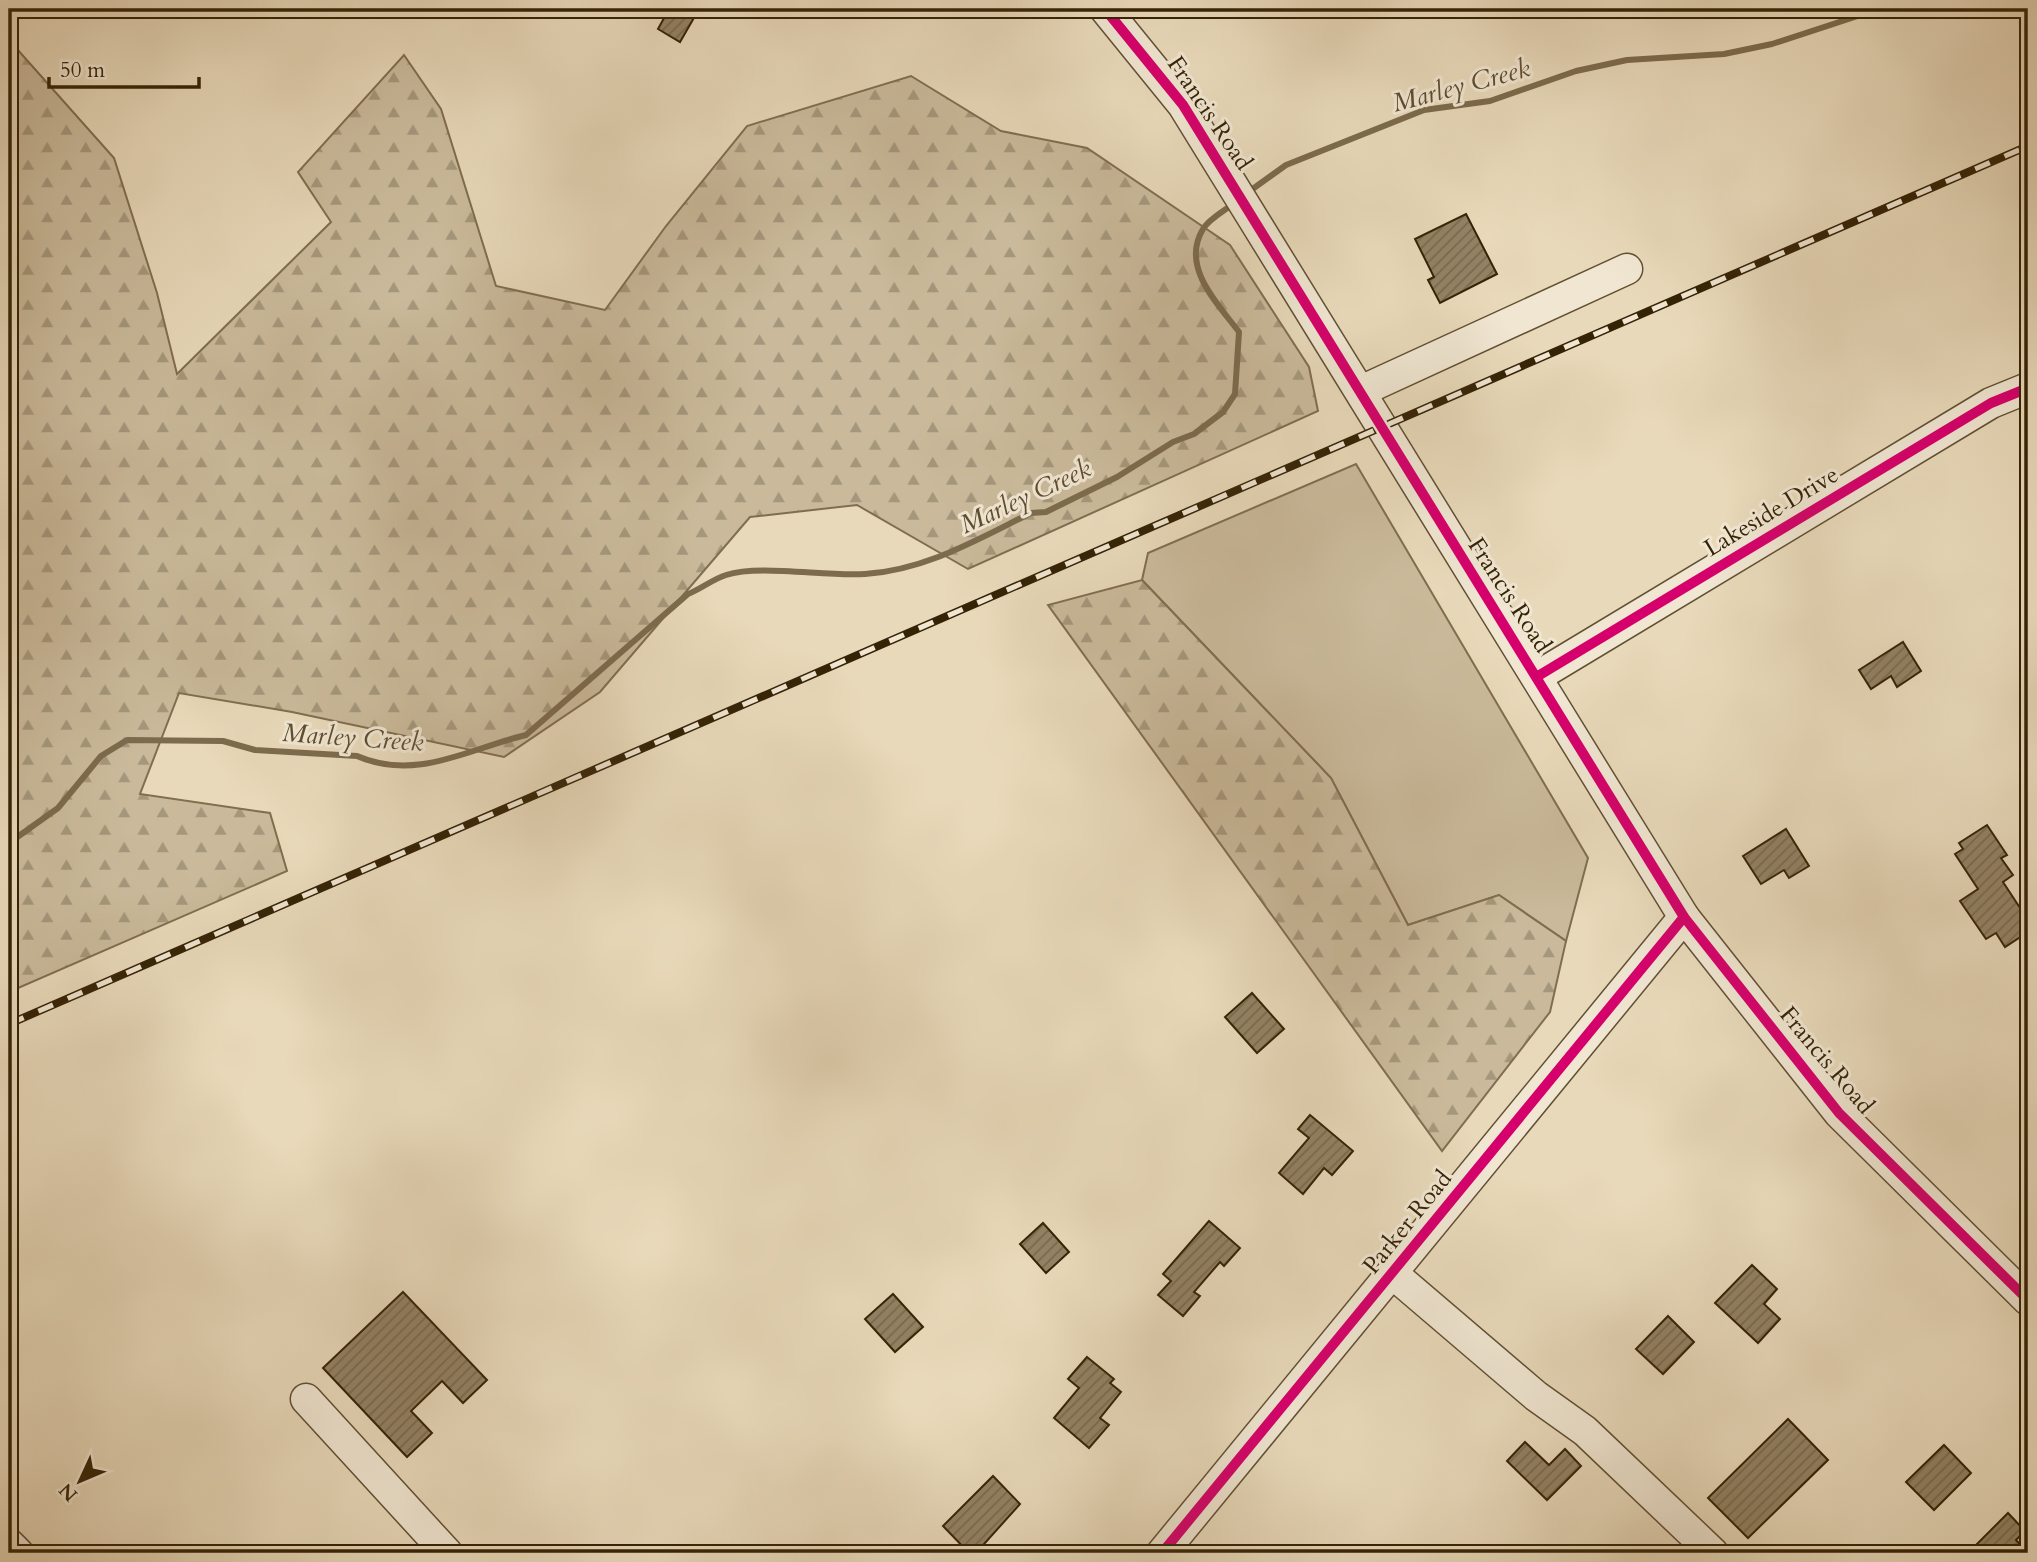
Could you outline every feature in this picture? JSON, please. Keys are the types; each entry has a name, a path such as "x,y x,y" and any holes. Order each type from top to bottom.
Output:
{"street":[{"name":"Francis Road","path":"1105,9 1168,82 1361,391 1432,512 1538,676 1684,917 1839,1113 2028,1300"},
{"path":"1361,391 1627,269"},
{"name":"Lakeside Drive","path":"1538,676 1991,403 2028,388"},
{"name":"Parker Road","path":"1162,1553 1684,917"},
{"path":"1392,1273 1525,1388 1585,1431 1713,1553"},
{"path":"306,1399 447,1553"},
{"path":"9,1544 18,1553"}],"green space":[{"path":"9,40 114,158 157,293 177,374 331,222 298,172 404,55 441,109 496,286 605,310 666,226 747,126 911,76 1001,131 1087,148 1230,245 1309,367 1318,411 968,569 857,505 750,517 600,692 504,757 292,712 179,693 140,794 270,813 287,871 9,992"},
{"path":"1356,464 1588,858 1566,941 1499,895 1408,925 1331,778 1142,580 1148,553"},
{"path":"1142,580 1331,778 1408,925 1499,895 1566,941 1550,1012 1442,1151 1048,605"}],"building":[{"path":"669,9 699,9 680,42 658,29"},
{"path":"1466,214 1497,274 1440,303 1428,280 1434,277 1415,239"},
{"path":"1903,642 1921,671 1897,687 1891,676 1871,689 1859,670"},
{"path":"1987,825 2007,855 2001,858 2013,875 2003,882 2028,920 2028,932 2005,947 1996,933 1986,939 1960,901 1978,889 1955,854 1963,849 1959,843"},
{"path":"1786,829 1809,866 1789,878 1784,870 1761,884 1743,856"},
{"path":"1252,993 1284,1029 1257,1053 1225,1017"},
{"path":"1310,1115 1353,1151 1332,1175 1324,1168 1303,1194 1279,1173 1309,1138 1298,1129"},
{"path":"1209,1221 1240,1248 1224,1266 1220,1262 1194,1292 1200,1296 1183,1316 1158,1295 1171,1281 1163,1274"},
{"path":"1043,1223 1069,1252 1046,1273 1020,1244"},
{"path":"1752,1265 1777,1289 1764,1304 1780,1319 1758,1343 1715,1303"},
{"path":"403,1292 487,1380 463,1403 442,1381 411,1411 432,1433 407,1457 323,1368"},
{"path":"893,1294 923,1327 895,1352 865,1319"},
{"path":"1668,1316 1694,1342 1663,1374 1636,1349"},
{"path":"1087,1357 1114,1379 1110,1383 1121,1392 1100,1418 1109,1425 1089,1448 1054,1418 1079,1388 1068,1379"},
{"path":"1788,1419 1828,1460 1748,1538 1708,1498"},
{"path":"1525,1442 1549,1465 1565,1449 1581,1466 1547,1500 1507,1461"},
{"path":"1944,1445 1971,1473 1934,1510 1906,1482"},
{"path":"993,1476 1020,1504 976,1553 969,1553 943,1526"},
{"path":"2008,1513 2025,1531 2016,1540 2028,1553 1968,1553"}],"waterway":[{"name":"Marley Creek","path":"1247,193 1286,165 1424,110 1490,101 1576,71 1627,60 1724,54 1772,44 1879,9"},
{"name":"Marley Creek","path":"9,843 58,808 101,756 127,740 223,741 255,750 357,756 401,766 443,760 526,735 688,594 721,577 756,571 865,574 909,566 951,552 1031,513 1046,512 1117,477 1173,442 1194,434 1223,412 1235,394 1239,332 1204,284 1196,257 1197,243 1203,229 1233,204"}],"railway":[{"path":"9,1024 2028,146"}],"cycle path":[{"path":"1105,9 1183,105 1684,917 1839,1113 2028,1300"},
{"path":"1538,676 1991,403 2028,388"},
{"path":"1162,1553 1684,917"}]}
